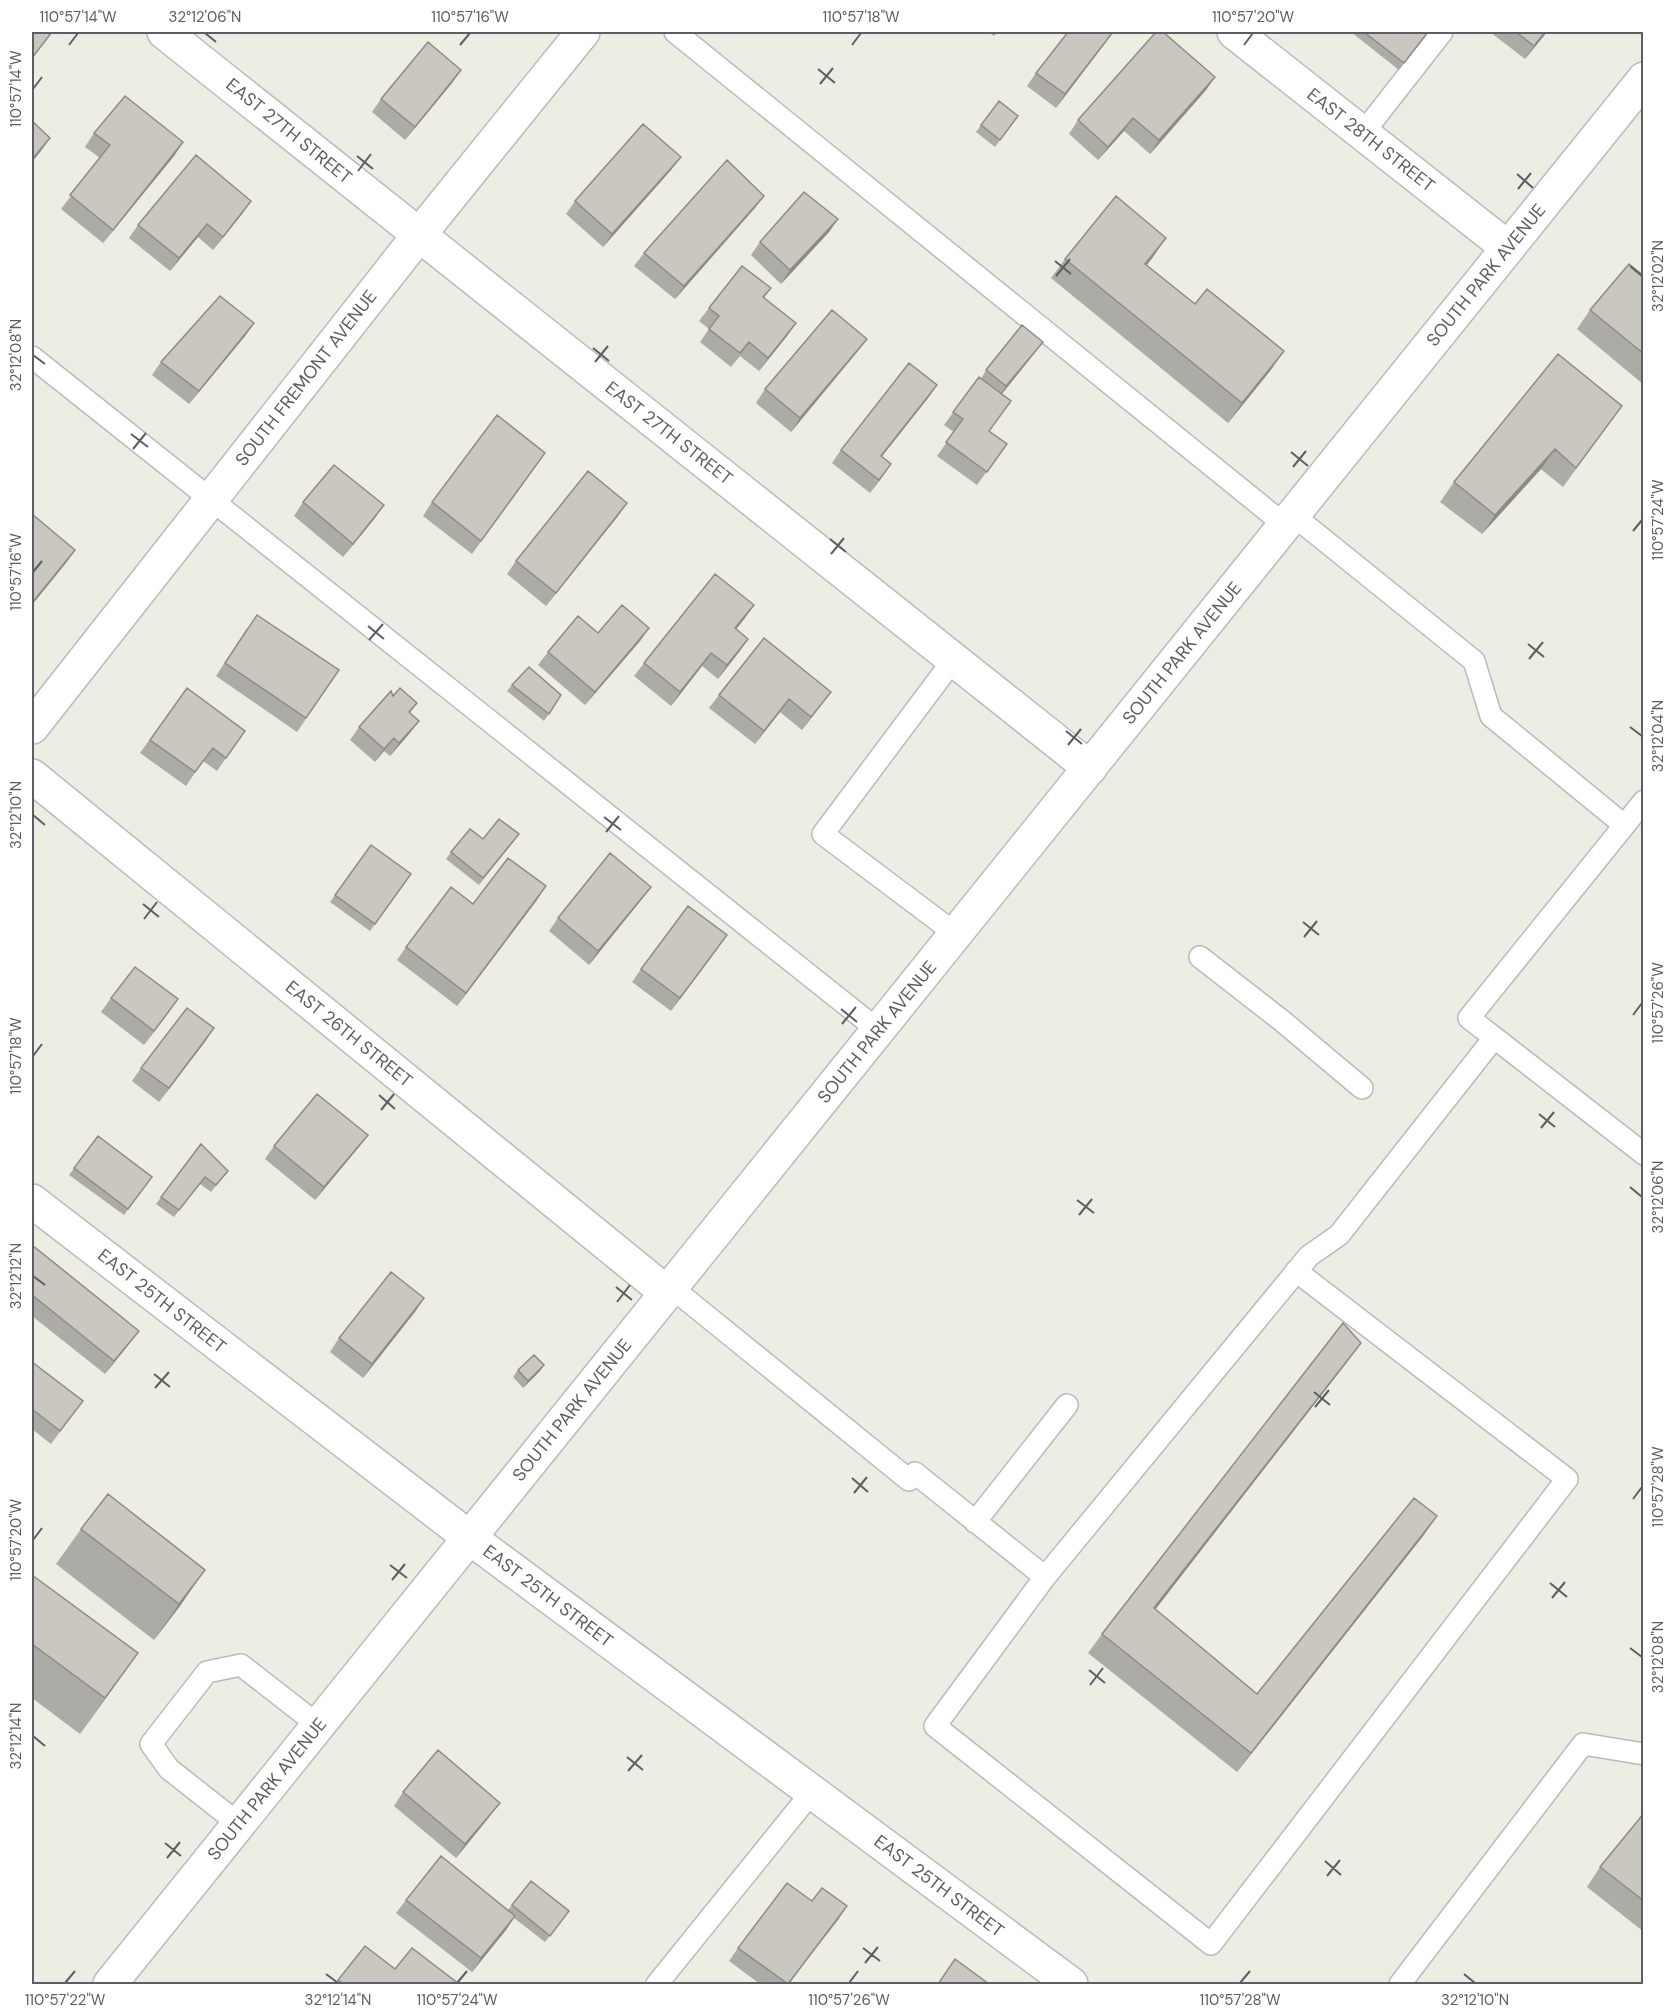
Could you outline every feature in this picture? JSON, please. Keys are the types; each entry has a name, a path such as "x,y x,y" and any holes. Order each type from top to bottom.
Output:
{"street":[{"name":"EAST 27TH STREET","path":"164,32 1090,768"},
{"name":"SOUTH FREMONT AVENUE","path":"32,727 419,235 583,32"},
{"name":"EAST 28TH STREET","path":"1233,32 1508,248"},
{"name":"SOUTH PARK AVENUE","path":"110,1984 1644,79"},
{"name":"EAST 26TH STREET","path":"32,776 669,1290"},
{"name":"EAST 25TH STREET","path":"32,1201 470,1538 1071,1984"}],"lane":[{"path":"675,32 1289,520 1474,662 1491,716 1624,825"},
{"path":"1363,133 1442,32"},
{"path":"32,357 878,1030"},
{"path":"954,659 824,834 956,934"},
{"path":"1644,801 1469,1018 1644,1154"},
{"path":"1200,957 1281,1020 1362,1088"},
{"path":"1296,1270 1567,1479 1211,1944 935,1726 1045,1577 1296,1270 1309,1256 1339,1234 1494,1038"},
{"path":"669,1290 1045,1577"},
{"path":"975,1522 1067,1405"},
{"path":"239,1824 169,1769 151,1744 207,1672 241,1665 318,1725"},
{"path":"1400,1984 1583,1744 1644,1754"},
{"path":"657,1984 812,1792"}],"building":[{"path":"32,32 52,32 32,58"},
{"path":"1068,32 1113,32 1065,94 1036,73"},
{"path":"1156,32 1163,32 1215,77 1159,140 1133,118 1108,147 1078,120"},
{"path":"1364,32 1428,32 1404,63"},
{"path":"1516,32 1545,32 1534,46"},
{"path":"428,42 461,70 415,127 381,99"},
{"path":"125,96 183,142 113,230 70,195 110,145 94,133"},
{"path":"999,101 1018,116 1000,140 981,125"},
{"path":"32,121 50,138 32,159"},
{"path":"643,124 681,157 612,234 575,201"},
{"path":"196,155 251,201 223,237 207,224 179,258 138,225"},
{"path":"727,160 764,196 684,286 644,253"},
{"path":"804,192 838,219 790,270 760,242"},
{"path":"1116,196 1166,238 1145,264 1195,304 1207,289 1284,351 1242,403 1065,259"},
{"path":"1629,264 1644,276 1644,354 1590,310"},
{"path":"742,266 771,288 763,297 796,323 768,358 749,342 740,353 709,329 719,316 709,308"},
{"path":"220,296 254,323 199,391 161,362"},
{"path":"832,310 867,339 800,418 765,389"},
{"path":"1022,325 1043,342 1006,386 986,370"},
{"path":"1558,354 1622,406 1576,468 1555,449 1495,515 1454,482"},
{"path":"909,363 937,385 881,456 891,464 879,480 841,450"},
{"path":"979,377 1011,401 989,431 1007,444 987,472 946,442 963,419 953,412"},
{"path":"497,415 545,453 481,541 432,502"},
{"path":"334,465 384,505 353,544 303,502"},
{"path":"588,471 627,503 556,593 516,561"},
{"path":"32,514 75,550 32,603"},
{"path":"715,574 754,605 735,628 748,639 727,665 711,653 680,692 644,663"},
{"path":"622,605 649,628 595,692 548,652 578,616 598,633"},
{"path":"257,615 339,670 306,718 225,663"},
{"path":"764,638 831,692 811,717 789,699 764,731 719,695"},
{"path":"529,667 561,695 549,714 512,685"},
{"path":"187,688 245,731 226,758 213,748 195,772 150,740"},
{"path":"400,688 417,703 409,712 419,721 399,743 394,738 384,749 359,727 391,691 393,696"},
{"path":"499,819 519,834 483,878 451,852 470,829 483,839"},
{"path":"371,845 411,874 375,924 335,895"},
{"path":"610,853 651,887 598,951 558,918"},
{"path":"508,858 546,886 466,993 406,947 451,887 473,904"},
{"path":"688,906 727,935 680,998 641,969"},
{"path":"135,967 178,999 154,1031 111,998"},
{"path":"187,1008 214,1028 169,1088 141,1068"},
{"path":"317,1094 368,1135 324,1187 274,1146"},
{"path":"98,1136 152,1177 128,1209 74,1168"},
{"path":"201,1144 228,1171 216,1185 205,1177 179,1210 161,1197"},
{"path":"32,1245 139,1331 114,1361 32,1295"},
{"path":"391,1272 424,1298 372,1364 339,1338"},
{"path":"1343,1323 1361,1343 1154,1608 1257,1694 1414,1498 1437,1516 1251,1753 1102,1634"},
{"path":"534,1355 544,1365 528,1381 518,1370"},
{"path":"32,1362 83,1401 60,1431 32,1409"},
{"path":"108,1494 205,1570 179,1604 81,1529"},
{"path":"32,1575 138,1653 105,1698 32,1644"},
{"path":"438,1750 500,1803 465,1844 403,1792"},
{"path":"1644,1813 1644,1901 1600,1867"},
{"path":"441,1856 515,1916 481,1958 406,1900"},
{"path":"531,1881 569,1911 550,1936 512,1905"},
{"path":"787,1883 812,1901 822,1888 847,1906 788,1984 738,1948"},
{"path":"365,1946 395,1969 412,1948 459,1984 344,1984 338,1980"},
{"path":"955,1959 989,1984 938,1984"}]}
